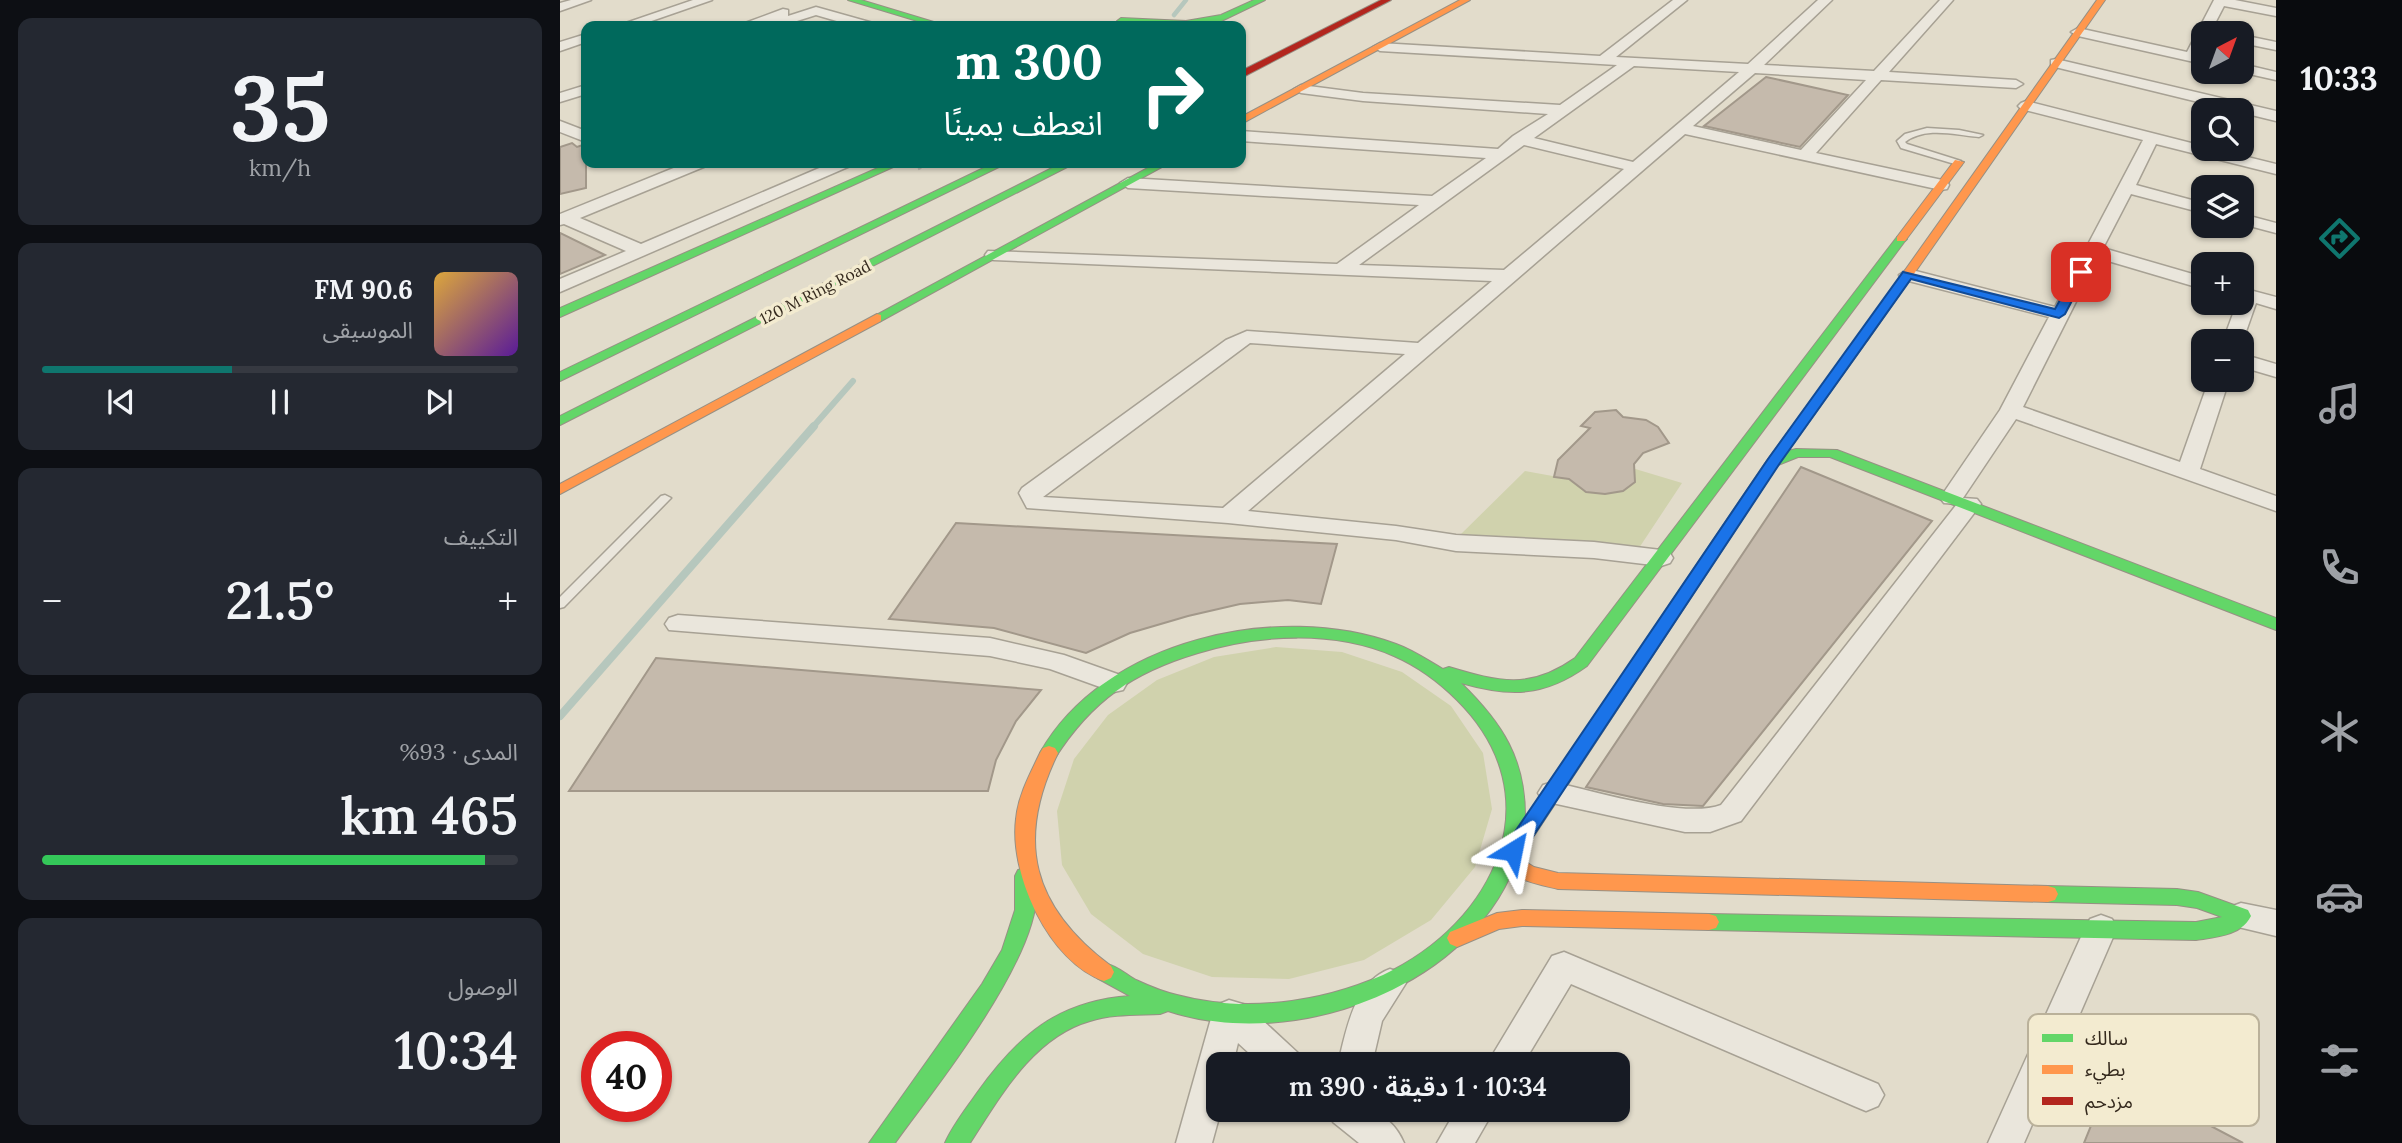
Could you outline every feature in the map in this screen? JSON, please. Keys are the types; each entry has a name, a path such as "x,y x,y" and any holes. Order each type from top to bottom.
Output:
{"main road":[{"path":"852,0 926,21"},
{"path":"1217,21 1261,0"},
{"path":"1246,72 1387,0"},
{"path":"1246,118 1466,0"},
{"path":"1511,855 1773,462 2101,0"},
{"path":"1122,21 1135,7"},
{"path":"1203,21 1226,17"},
{"path":"2001,105 2020,79"},
{"path":"881,1143 990,991 1012,952 1025,910 1023,830 1026,802 1036,774 1050,748 1068,724 1114,683 1174,653 1228,638 1273,632 1306,632 1350,638 1401,653 1429,667 1483,685 1510,688 1578,677 1661,558 1856,302 1982,130"},
{"path":"560,313 886,168"},
{"name":"120 M Ring Road","path":"560,377 992,168"},
{"name":"120 M Ring Road","path":"560,421 1060,168"},
{"path":"560,490 1155,168"},
{"path":"1856,302 1884,309"},
{"path":"1811,410 1814,424 1825,442 1961,501 2276,624"},
{"path":"1773,462 1825,442"},
{"path":"1025,863 1041,905 1053,925 1078,953 1110,976 1139,990 1192,1007 1232,1015 1305,1008 1350,998 1390,983 1426,962 1457,938 1480,912 1501,881 1511,855 1519,819 1518,788 1511,758 1497,731 1479,706 1429,667"},
{"path":"1601,692 1622,692"},
{"path":"1457,938 1497,921 1522,918 2210,931 2233,923 2241,916 2198,900 2177,897 1558,881 1528,873 1511,855"},
{"path":"957,1143 1001,1080 1041,1034 1069,1017 1101,1007 1131,1003 1192,1007"}],"street":[{"path":"640,21 706,0"},
{"path":"778,21 822,0"},
{"path":"1603,60 1681,0"},
{"path":"1228,516 1505,276 1751,69 1826,0"},
{"path":"1806,154 1947,0"},
{"path":"2213,21 2220,0 2276,12"},
{"path":"765,21 816,11 853,21"},
{"path":"2078,32 2191,56"},
{"path":"560,47 581,40"},
{"path":"2254,41 2276,46"},
{"path":"1380,47 1879,76 2020,79"},
{"path":"1340,270 1519,139 1630,62"},
{"path":"2056,63 2276,116"},
{"path":"2254,71 2276,76"},
{"path":"560,89 581,82"},
{"path":"1301,89 1363,97 1560,110"},
{"path":"560,98 581,91"},
{"path":"2026,106 2274,165"},
{"path":"560,126 581,135"},
{"path":"1680,128 1941,185"},
{"path":"1246,136 1500,154"},
{"path":"1553,793 1685,821 1710,821 1731,813 1961,501 2152,137"},
{"path":"1519,139 1634,166"},
{"path":"663,168 675,173"},
{"path":"562,219 688,168"},
{"path":"560,286 832,168"},
{"path":"1128,183 1434,201"},
{"path":"2126,187 2191,205"},
{"path":"562,219 641,251"},
{"path":"2254,222 2276,228"},
{"path":"2093,251 2191,279"},
{"path":"994,255 1505,276"},
{"path":"1908,275 2059,314"},
{"path":"2254,297 2276,303"},
{"path":"1420,349 1247,337 1030,493 1035,503 1228,516 1396,533 1456,543 1661,558"},
{"path":"2254,364 2276,371"},
{"path":"2187,472 2215,392"},
{"path":"2011,410 2276,504"},
{"path":"678,624 990,647 1055,661 1114,683"},
{"path":"2241,916 2276,923"},
{"path":"2063,1014 2101,928"},
{"path":"1511,1052 1564,966 1866,1096"},
{"path":"1358,1052 1366,1016 1390,983"},
{"path":"1194,1143 1232,1015 1271,1052"},
{"path":"2006,1143 2028,1093"},
{"path":"1364,1122 1386,1143"},
{"path":"1455,1143 1468,1122"}],"lane":[{"path":"1958,163 1904,146 1901,141 1909,133 1982,130"},
{"path":"560,604 665,498"}],"green space":[{"path":"1632,468 1682,483 1639,548 1458,537 1525,471 1569,479 1586,492 1623,491 1634,483"},
{"path":"1276,647 1342,652 1402,672 1451,706 1483,753 1492,809 1475,867 1431,920 1364,960 1289,979 1212,977 1143,954 1091,914 1062,865 1057,811 1074,759 1108,715 1157,680 1214,657"}],"building":[{"path":"1766,77 1848,95 1800,147 1704,126"},
{"path":"572,143 577,147 581,146 581,168 586,168 586,188 560,194 560,147"},
{"path":"560,233 605,255 560,274"},
{"path":"1616,410 1623,417 1646,420 1658,427 1669,443 1643,453 1634,464 1635,482 1623,491 1605,494 1586,492 1569,479 1554,477 1558,460 1590,428 1581,426 1595,412"},
{"path":"1801,467 1932,521 1703,806 1663,804 1586,787"},
{"path":"956,523 1337,544 1321,604 1288,600 1240,604 1130,633 1086,653 994,628 889,619"},
{"path":"656,658 1041,690 1016,721 996,760 988,791 569,791"},
{"path":"2091,1126 2211,1126 2243,1143 2084,1143"}],"waterway":[{"path":"1174,15 1186,0"},
{"path":"812,428 853,381"},
{"path":"560,716 814,426"}],"traffic: fast":[{"path":"852,0 926,21"},
{"path":"1216,21 1261,0"},
{"path":"1203,21 1226,17"},
{"path":"560,313 886,168"},
{"path":"560,377 992,168"},
{"path":"560,421 1060,168"},
{"path":"877,318 1155,168"},
{"path":"1449,673 1501,686 1533,686 1549,681 1581,662 1901,239"},
{"path":"1517,846 1773,462 1863,338"},
{"path":"1773,462 1796,453 1832,453 2276,624"},
{"path":"1104,972 1127,986 1152,996 1202,1010 1254,1013 1325,1003 1359,994 1392,980 1437,953 1476,916 1502,876 1515,835 1516,792 1505,752 1482,714 1448,680 1388,647 1339,636 1273,632"},
{"path":"1049,753 1067,725 1089,702 1116,682 1145,666 1209,644 1273,632"},
{"path":"881,1143 990,991 1012,952 1025,910 1025,876"},
{"path":"1709,922 2196,931 2222,928 2241,916 2198,900 2177,897 2048,894"},
{"path":"957,1143 1012,1064 1047,1031 1067,1019 1090,1011 1160,1005"}],"traffic: slow":[{"path":"1246,118 1466,0"},
{"path":"1863,338 2101,0"},
{"path":"1901,239 1959,162"},
{"path":"560,490 877,318"},
{"path":"1049,753 1026,811 1024,843 1027,865 1034,886 1056,926 1086,959 1104,972"},
{"path":"1509,860 1528,873 1558,881 2048,894"},
{"path":"1457,938 1497,921 1522,918 1709,922"}],"traffic: jam":[{"path":"1246,72 1387,0"}],"route":[{"path":"1513,851 1622,692 1773,462 1908,275 2059,314 2081,272"}]}
